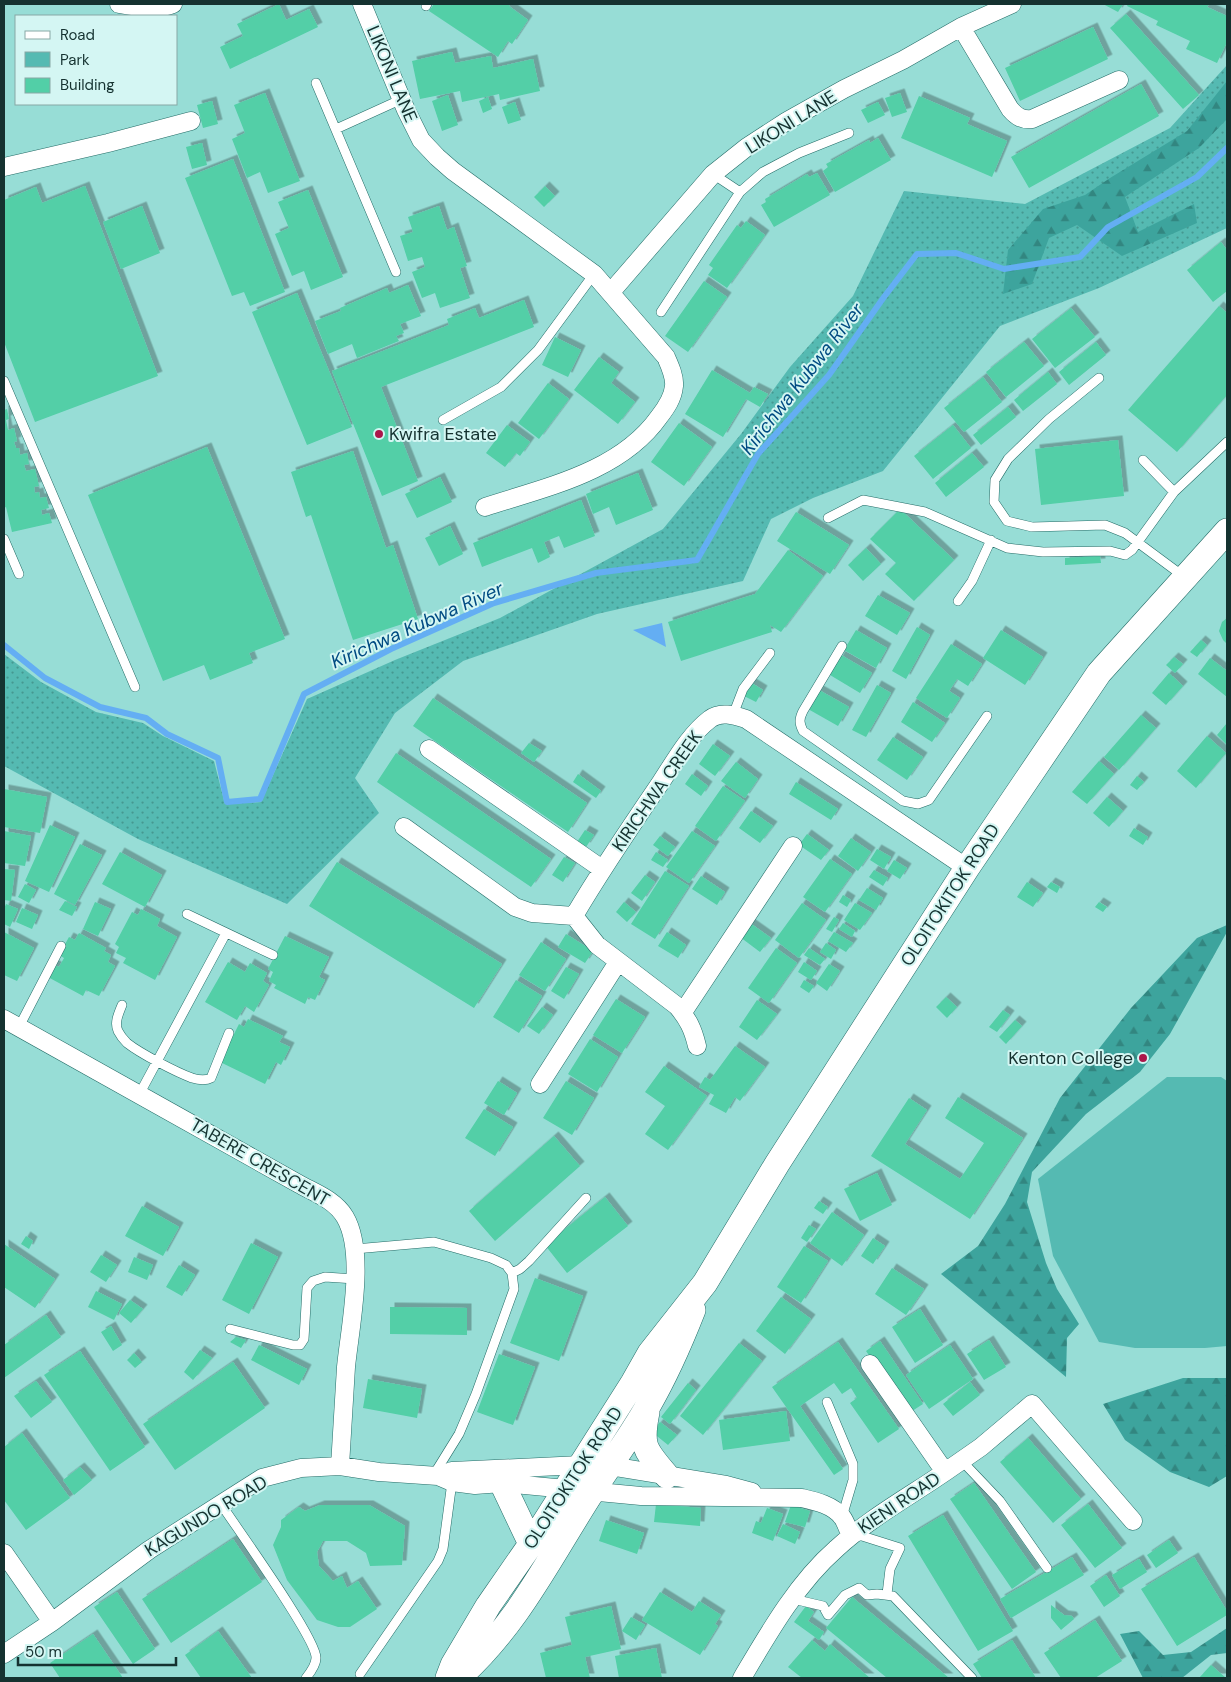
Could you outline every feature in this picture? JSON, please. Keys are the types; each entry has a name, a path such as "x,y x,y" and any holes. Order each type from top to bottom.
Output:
{"main road":[{"name":"OLOITOKITOK ROAD","path":"448,1678 453,1665 488,1606 531,1544 650,1353 705,1282 776,1164 967,868 1099,673 1227,532"},
{"name":"OLOITOKITOK ROAD","path":"458,1678 492,1644 513,1618 648,1407 677,1348 705,1282"},
{"path":"648,1407 643,1430 645,1447 648,1454 667,1476"},
{"path":"502,1484 531,1544"}],"street":[{"path":"119,4 139,8 173,4"},
{"name":"LIKONI LANE","path":"362,4 421,140 453,171 594,274 612,292 639,327 666,357 672,371 674,385 668,404 648,431 623,453 579,476 485,507"},
{"name":"LIKONI LANE","path":"612,292 713,174 747,147 844,89 903,60 961,27 1012,4"},
{"path":"961,27 1010,109 1023,120 1032,119 1119,80"},
{"path":"4,167 108,143 190,121"},
{"name":"KIRICHWA CREEK","path":"574,916 602,868 695,734 710,718 721,714 733,715"},
{"path":"733,715 746,719 967,868"},
{"path":"430,750 602,868"},
{"path":"404,827 515,907 532,914 574,916 596,945 683,1012 693,1029 698,1046"},
{"path":"683,1012 792,846"},
{"path":"540,1084 618,962"},
{"name":"TABERE CRESCENT","path":"11,1023 336,1205 345,1217 355,1249 355,1279 346,1366 340,1466"},
{"name":"KIENI ROAD","path":"565,1490 641,1496 769,1497 815,1501 827,1506 842,1517 851,1536 945,1472 870,1364"},
{"path":"945,1472 981,1447 1032,1404 1133,1521"},
{"name":"KAGUNDO ROAD","path":"441,1478 452,1471 581,1465"},
{"name":"KIENI ROAD","path":"581,1465 610,1466 726,1485 769,1497"},
{"name":"KAGUNDO ROAD","path":"4,1654 52,1622 149,1550 262,1478 301,1468 340,1466 441,1478 475,1485 502,1484 565,1490"},
{"path":"742,1678 793,1599 818,1567 851,1536"},
{"path":"4,1553 52,1622"}],"lane":[{"path":"316,83 396,272"},
{"path":"336,130 402,99"},
{"path":"661,312 740,192 763,172 799,153 849,133"},
{"path":"713,174 740,192"},
{"path":"443,420 501,387 538,350 594,274"},
{"path":"1099,378 1049,419 1008,459 995,480 994,502 1007,521 1032,527 1105,526 1126,533 1185,578"},
{"path":"4,381 135,687"},
{"path":"828,518 863,500 925,512 1007,548 1043,552 1110,551 1125,555 1132,550 1174,492 1227,442"},
{"path":"1143,460 1174,492"},
{"path":"4,539 19,574"},
{"path":"958,601 972,581 991,540"},
{"path":"842,646 803,711 799,719 800,725 803,730 911,804 918,804 929,800 987,716"},
{"path":"733,715 742,689 770,653"},
{"path":"885,812 897,796"},
{"path":"188,914 273,955"},
{"path":"140,1094 226,933"},
{"path":"11,1023 46,976 60,946"},
{"path":"122,1005 116,1021 119,1032 127,1043 193,1078 209,1079 229,1033"},
{"path":"512,1273 520,1269 528,1261 586,1198"},
{"path":"355,1249 434,1242 491,1258 506,1266 512,1273 514,1289 476,1394 441,1478 443,1549 438,1561 360,1674"},
{"path":"230,1329 293,1345 300,1345 304,1339 308,1288 313,1281 325,1277 355,1279"},
{"path":"827,1402 853,1464 853,1480 842,1517"},
{"path":"962,1461 1000,1501 1047,1568"},
{"path":"221,1504 300,1622 314,1647 316,1658 306,1678"},
{"path":"851,1536 862,1536 900,1548 890,1568 887,1594"},
{"path":"793,1599 823,1606 828,1615 844,1595 859,1588 867,1595 887,1594 897,1599 972,1678"}],"green space":[{"path":"1227,65 1227,228 1099,288 1000,326 883,471 813,498 771,519 743,581 597,614 463,661 395,713 355,778 379,813 287,904 138,839 4,766 4,654 41,682 96,712 143,723 163,736 214,761 225,804 261,802 307,699 395,660 500,618 663,529 741,434 790,367 853,296 904,191 1025,204 1170,128"},
{"path":"1227,81 1226,120 1199,148 1125,197 1138,232 1194,204 1197,223 1122,256 1077,225 1049,238 1032,284 1003,294 1008,250 1043,209 1085,195 1187,131"},
{"path":"1227,925 1227,932 1170,1034 1140,1072 1086,1114 1032,1172 1027,1202 1046,1263 1057,1289 1079,1324 1067,1338 1066,1377 941,1274 978,1246 1005,1204 1060,1098 1131,1008 1197,938"},
{"path":"1167,1077 1221,1077 1227,1081 1227,1346 1205,1348 1135,1348 1099,1342 1053,1256 1038,1179"},
{"path":"1183,1378 1227,1378 1227,1476 1209,1487 1170,1472 1125,1440 1103,1404"},
{"path":"1227,1628 1227,1653 1211,1655 1182,1678 1143,1678 1120,1634 1139,1631 1163,1655 1191,1652"}],"shaded area":[{"path":"662,623 666,647 633,630"}],"building":[{"path":"279,4 286,20 309,9 318,27 230,69 220,47 243,36 237,24"},
{"path":"434,4 511,4 509,6 528,20 512,44 508,41 498,57 429,11"},
{"path":"1103,4 1123,4 1118,12"},
{"path":"1128,4 1209,4 1207,7 1227,16 1227,42 1217,63 1186,49 1190,41 1156,25 1158,21 1127,6"},
{"path":"1126,14 1199,95 1183,109 1110,28"},
{"path":"1093,27 1108,59 1020,101 1005,68"},
{"path":"452,52 455,63 491,56 493,68 533,59 540,91 500,100 499,94 462,102 460,91 420,99 412,61"},
{"path":"1141,84 1159,116 1029,188 1011,157"},
{"path":"265,93 300,181 268,193 260,172 247,178 232,139 245,133 234,105"},
{"path":"900,93 907,112 892,117 885,98"},
{"path":"448,95 458,125 442,131 432,101"},
{"path":"919,96 970,118 967,124 1007,141 992,177 901,138"},
{"path":"488,97 492,109 483,113 479,101"},
{"path":"212,101 218,124 203,128 197,105"},
{"path":"515,102 521,120 508,124 502,107"},
{"path":"878,102 885,115 868,123 861,110"},
{"path":"878,138 891,160 835,192 823,171 828,167 826,164 869,140 870,143"},
{"path":"202,143 207,165 192,169 186,147"},
{"path":"233,159 285,292 250,306 244,292 232,296 185,178"},
{"path":"817,173 830,195 774,227 761,205 766,202 765,199 807,174 809,177"},
{"path":"85,186 158,376 35,422 4,342 4,200 36,187 42,203"},
{"path":"545,186 555,196 544,207 534,197"},
{"path":"308,190 343,277 311,290 304,271 292,276 275,234 289,228 278,202"},
{"path":"142,206 160,253 121,269 103,222"},
{"path":"439,206 447,230 454,227 467,266 460,268 470,298 440,308 435,293 422,298 412,272 425,267 422,257 408,261 400,236 413,232 408,217"},
{"path":"746,221 765,235 727,288 708,275 713,268 709,265 737,225 741,228"},
{"path":"1221,242 1227,250 1227,291 1213,302 1187,270"},
{"path":"704,281 727,297 688,352 665,336"},
{"path":"408,285 421,316 400,324 404,333 396,336 399,341 357,358 352,344 328,354 315,321 341,311 340,308 387,288 389,293"},
{"path":"297,293 352,427 307,445 252,312"},
{"name":"Kwifra Estate","path":"524,300 534,327 381,387 418,481 382,496 332,371 449,325 447,319 475,308 479,318"},
{"path":"1219,306 1227,313 1227,395 1177,452 1128,410"},
{"path":"1071,308 1095,337 1055,368 1032,339"},
{"path":"555,337 581,350 568,377 542,365"},
{"path":"1024,342 1044,366 1006,397 986,372"},
{"path":"1096,342 1106,355 1069,385 1059,372"},
{"path":"599,357 619,372 611,383 635,402 618,424 574,390"},
{"path":"712,370 750,393 754,387 768,394 760,407 746,399 723,437 685,414"},
{"path":"1048,372 1057,384 1023,411 1014,400"},
{"path":"983,377 1002,402 964,432 944,408"},
{"path":"548,383 569,399 539,439 518,423"},
{"path":"1008,407 1016,417 981,445 973,435"},
{"path":"7,409 9,419 6,420 8,430 14,428 17,441 14,442 16,448 19,448 20,455 27,453 29,464 24,465 26,471 35,469 39,486 34,487 35,493 39,492 40,498 46,497 49,508 41,510 42,515 49,513 52,523 12,532 6,507 4,508 4,410"},
{"path":"679,423 712,447 684,486 651,462"},
{"path":"507,425 530,442 520,456 516,453 505,467 486,453"},
{"path":"953,425 971,448 933,479 914,456"},
{"path":"1118,440 1124,496 1041,505 1035,449"},
{"path":"207,447 285,639 249,653 253,663 210,680 204,665 163,681 88,495"},
{"path":"353,451 386,548 393,545 418,619 353,640 311,515 306,517 291,472"},
{"path":"972,453 984,467 946,497 935,483"},
{"path":"638,473 653,510 616,525 609,507 593,514 586,494"},
{"path":"440,477 452,502 417,518 405,494"},
{"path":"581,500 595,536 564,548 559,536 544,542 550,557 538,563 532,548 482,567 473,543"},
{"path":"900,509 954,560 914,601 885,574 896,563 870,539"},
{"path":"796,512 849,545 830,574 777,541"},
{"path":"450,526 463,554 439,566 425,538"},
{"path":"866,548 881,564 863,581 848,565"},
{"path":"788,550 823,576 781,632 770,625 772,632 681,661 668,622 755,594"},
{"path":"1100,556 1101,563 1065,565 1065,558"},
{"path":"878,595 910,613 897,635 865,616"},
{"path":"1227,618 1227,644 1219,631 1222,622"},
{"path":"917,627 930,635 906,679 892,671"},
{"path":"856,630 887,648 876,668 844,650"},
{"path":"1001,630 1043,657 1025,685 983,658"},
{"path":"1201,640 1207,645 1197,657 1190,652"},
{"path":"951,644 982,664 968,686 957,679 949,691 960,698 947,718 916,698"},
{"path":"841,655 872,673 860,693 830,675"},
{"path":"1174,657 1183,664 1175,673 1166,665"},
{"path":"1210,658 1227,671 1227,697 1198,674"},
{"path":"1169,673 1183,686 1166,705 1152,693"},
{"path":"750,682 763,690 756,702 742,695"},
{"path":"877,685 891,693 866,737 852,730"},
{"path":"819,690 849,707 838,726 808,709"},
{"path":"433,698 587,803 568,832 413,726"},
{"path":"913,702 945,723 932,742 901,722"},
{"path":"1141,715 1156,728 1119,770 1104,757"},
{"path":"1227,723 1227,745 1217,735"},
{"path":"1207,736 1226,753 1196,788 1177,771"},
{"path":"893,737 923,757 907,780 877,760"},
{"path":"529,743 542,751 534,762 521,753"},
{"path":"713,744 730,756 715,776 699,764"},
{"path":"396,753 551,859 531,887 377,782"},
{"path":"1099,761 1114,774 1087,804 1072,792"},
{"path":"736,762 758,779 745,798 721,781"},
{"path":"578,774 601,791 596,798 573,782"},
{"path":"692,774 708,786 701,796 685,784"},
{"path":"1137,776 1144,782 1137,790 1130,785"},
{"path":"796,782 838,809 831,820 789,794"},
{"path":"723,786 745,801 716,841 695,826"},
{"path":"4,789 47,797 40,833 4,827"},
{"path":"1107,797 1123,811 1109,827 1093,813"},
{"path":"751,811 773,826 760,843 739,828"},
{"path":"50,825 75,837 49,892 25,881"},
{"path":"1134,828 1148,837 1143,845 1129,836"},
{"path":"585,830 594,835 586,847 577,842"},
{"path":"4,831 31,836 25,866 4,863"},
{"path":"692,831 715,846 689,883 666,867"},
{"path":"807,834 829,850 821,860 799,845"},
{"path":"660,836 675,847 668,856 653,845"},
{"path":"851,838 871,852 858,871 838,856"},
{"path":"80,844 102,855 75,905 54,894"},
{"path":"877,849 891,857 884,869 870,860"},
{"path":"120,852 162,875 145,907 102,884"},
{"path":"656,852 668,860 663,867 651,860"},
{"path":"564,857 575,863 563,882 552,875"},
{"path":"830,859 852,874 825,912 803,897"},
{"path":"894,860 907,868 900,879 887,871"},
{"path":"337,862 502,964 474,1008 309,906"},
{"path":"4,869 15,870 11,901 4,900"},
{"path":"874,870 888,878 883,886 869,877"},
{"path":"665,871 689,886 655,939 631,924"},
{"path":"645,875 655,882 642,901 631,893"},
{"path":"701,876 725,892 717,905 692,889"},
{"path":"1027,882 1043,893 1033,907 1017,897"},
{"path":"1051,882 1060,887 1057,893 1047,887"},
{"path":"25,884 36,890 29,903 18,897"},
{"path":"867,888 883,898 876,910 859,900"},
{"path":"843,895 851,900 847,907 839,902"},
{"path":"65,901 77,907 72,916 59,910"},
{"path":"95,902 111,909 98,936 83,929"},
{"path":"624,902 636,912 627,922 616,912"},
{"path":"1099,902 1107,907 1103,912 1095,907"},
{"path":"802,903 826,920 799,958 775,940"},
{"path":"855,903 872,913 860,930 844,920"},
{"path":"6,904 18,909 10,927 4,924"},
{"path":"22,908 38,915 32,929 16,922"},
{"path":"141,909 160,919 157,926 177,937 155,980 123,963 126,958 116,953 119,947 115,944 132,912 138,915"},
{"path":"834,917 839,920 832,932 826,929"},
{"path":"750,923 771,938 760,952 740,937"},
{"path":"843,923 855,931 852,937 839,929"},
{"path":"4,932 34,948 17,981 4,975"},
{"path":"667,932 686,945 678,958 658,946"},
{"path":"834,932 853,943 846,952 828,941"},
{"path":"79,933 106,948 104,951 111,955 108,962 115,966 99,996 86,990 83,996 46,976 53,964 59,967 64,958 59,955 69,937 75,940"},
{"path":"566,934 593,951 585,963 558,947"},
{"path":"285,936 329,957 319,977 325,980 315,1000 308,997 305,1004 274,988 276,985 269,981 273,972 268,969"},
{"path":"541,942 566,959 545,991 519,975"},
{"path":"826,943 836,950 831,959 820,952"},
{"path":"776,948 797,963 769,1003 748,988"},
{"path":"809,948 825,959 820,965 804,955"},
{"path":"228,962 245,972 250,963 267,973 263,981 269,985 254,1012 245,1006 237,1020 205,1002"},
{"path":"804,962 817,971 811,980 798,972"},
{"path":"829,964 840,971 827,991 816,983"},
{"path":"566,967 579,974 564,999 551,991"},
{"path":"516,980 542,996 519,1033 493,1017"},
{"path":"804,980 814,986 809,993 800,987"},
{"path":"946,997 957,1007 947,1018 936,1007"},
{"path":"616,999 645,1017 622,1053 593,1035"},
{"path":"757,1000 777,1014 757,1040 739,1027"},
{"path":"542,1007 553,1015 539,1034 527,1026"},
{"path":"1003,1010 1010,1015 997,1032 989,1027"},
{"path":"248,1019 283,1036 279,1042 290,1047 281,1065 276,1062 265,1084 220,1062 239,1024 244,1027"},
{"path":"1015,1020 1022,1026 1006,1044 999,1037"},
{"path":"590,1039 618,1057 597,1092 568,1074"},
{"path":"735,1046 765,1067 740,1101 735,1097 726,1113 709,1104 714,1095 699,1087 705,1077 710,1080"},
{"path":"664,1066 707,1096 668,1150 645,1134 665,1106 645,1092"},
{"path":"498,1081 517,1093 504,1115 484,1103"},
{"path":"566,1081 594,1098 572,1135 543,1118"},
{"path":"958,1097 1023,1138 970,1219 871,1156 909,1098 927,1110 905,1144 960,1179 984,1143 945,1118"},
{"path":"484,1109 513,1127 495,1156 465,1138"},
{"path":"554,1136 580,1166 495,1241 469,1211"},
{"path":"877,1173 892,1205 860,1221 844,1189"},
{"path":"605,1197 628,1226 567,1273 545,1245"},
{"path":"819,1201 828,1207 823,1214 814,1208"},
{"path":"142,1206 179,1227 163,1256 125,1236"},
{"path":"832,1212 864,1235 842,1266 810,1243"},
{"path":"809,1225 816,1229 807,1242 801,1238"},
{"path":"26,1236 33,1241 29,1249 21,1244"},
{"path":"873,1238 885,1246 873,1264 861,1256"},
{"path":"251,1243 278,1257 249,1314 222,1300"},
{"path":"4,1244 55,1279 35,1308 4,1287"},
{"path":"804,1246 828,1261 801,1303 777,1287"},
{"path":"101,1255 117,1265 106,1282 90,1272"},
{"path":"134,1257 153,1265 147,1280 128,1272"},
{"path":"179,1265 195,1275 182,1296 166,1287"},
{"path":"892,1268 924,1289 906,1315 875,1294"},
{"path":"535,1278 583,1296 559,1361 510,1343"},
{"path":"96,1291 122,1304 114,1320 88,1307"},
{"path":"781,1297 811,1319 785,1354 756,1331"},
{"path":"130,1300 143,1309 131,1323 119,1313"},
{"path":"390,1307 467,1308 467,1335 390,1334"},
{"path":"920,1309 943,1345 915,1363 892,1327"},
{"path":"46,1315 61,1337 4,1378 4,1345"},
{"path":"111,1326 122,1345 113,1351 101,1332"},
{"path":"236,1337 246,1340 241,1348 230,1342"},
{"path":"989,1340 1006,1367 984,1380 967,1354"},
{"path":"880,1341 923,1404 909,1413 866,1351"},
{"path":"838,1342 899,1429 878,1443 850,1403 857,1398 851,1388 842,1394 834,1383 800,1406 843,1469 834,1475 772,1387"},
{"path":"739,1343 762,1361 703,1435 680,1416"},
{"path":"259,1345 307,1369 299,1385 251,1360"},
{"path":"950,1345 973,1379 929,1409 906,1375"},
{"path":"200,1350 212,1358 193,1380 184,1372"},
{"path":"80,1351 145,1447 110,1471 44,1375"},
{"path":"134,1353 142,1362 135,1368 127,1360"},
{"path":"499,1354 535,1367 513,1425 477,1412"},
{"path":"233,1362 265,1408 175,1470 143,1424"},
{"path":"368,1379 422,1389 417,1418 363,1408"},
{"path":"36,1381 52,1402 31,1418 14,1396"},
{"path":"970,1382 980,1395 953,1416 943,1404"},
{"path":"688,1383 696,1390 670,1424 661,1417"},
{"path":"786,1411 790,1441 723,1450 719,1420"},
{"path":"660,1422 677,1435 668,1445 652,1432"},
{"path":"22,1433 70,1498 26,1530 4,1500 4,1447"},
{"path":"1028,1438 1081,1499 1053,1523 1000,1462"},
{"path":"80,1467 92,1480 74,1495 63,1480"},
{"path":"974,1483 1036,1572 1012,1589 950,1499"},
{"path":"656,1504 701,1508 700,1526 654,1522"},
{"path":"1088,1504 1122,1548 1095,1568 1061,1525"},
{"path":"320,1505 369,1505 405,1526 402,1565 370,1566 366,1553 347,1541 323,1541 317,1552 319,1566 333,1581 342,1576 347,1588 358,1581 377,1609 350,1627 338,1627 317,1620 287,1580 273,1545 281,1527 281,1520 299,1507 305,1511"},
{"path":"791,1505 810,1511 805,1527 785,1522"},
{"path":"767,1508 783,1514 773,1541 752,1533 756,1521 761,1523"},
{"path":"943,1515 1013,1631 978,1651 908,1536"},
{"path":"606,1520 644,1533 637,1554 599,1541"},
{"path":"783,1524 800,1532 795,1544 777,1536"},
{"path":"233,1539 262,1582 171,1643 142,1599"},
{"path":"1169,1540 1178,1553 1156,1568 1147,1555"},
{"path":"1072,1557 1084,1575 1011,1618 1000,1599"},
{"path":"1194,1557 1227,1611 1227,1615 1177,1646 1141,1589"},
{"path":"1139,1559 1147,1572 1120,1589 1112,1575"},
{"path":"1106,1575 1120,1596 1104,1607 1090,1586"},
{"path":"117,1592 155,1649 133,1664 94,1607"},
{"path":"660,1592 692,1612 699,1601 721,1615 715,1624 718,1626 700,1655 642,1620"},
{"path":"852,1597 949,1678 887,1678 826,1628"},
{"path":"1051,1605 1064,1615 1072,1616 1074,1619 1061,1630 1051,1618"},
{"path":"611,1606 621,1649 585,1657 590,1678 546,1678 540,1653 572,1645 565,1617"},
{"path":"806,1606 814,1612 808,1621 824,1632 819,1640 794,1622"},
{"path":"631,1617 645,1625 636,1640 622,1631"},
{"path":"1095,1620 1122,1661 1095,1678 1061,1678 1044,1653"},
{"path":"218,1631 252,1678 201,1678 185,1655"},
{"path":"93,1634 123,1678 60,1678 50,1663"},
{"path":"812,1640 825,1651 830,1644 870,1678 802,1678 788,1667"},
{"path":"1012,1640 1036,1678 982,1678 973,1664"},
{"path":"656,1648 662,1678 619,1678 615,1656"},
{"path":"1211,1665 1226,1678 1199,1678"}],"waterway":[{"name":"Kirichwa Kubwa River","path":"4,645 45,678 100,707 146,718 167,734 218,758 227,802 260,799 304,694 391,649 494,603 596,573 697,560 758,454 829,375 917,254 956,253 1004,269 1080,257 1108,227 1197,177 1227,148"}],"place":[{"name":"Kwifra Estate","path":"379,434"},
{"name":"Kenton College","path":"1143,1058"}]}
